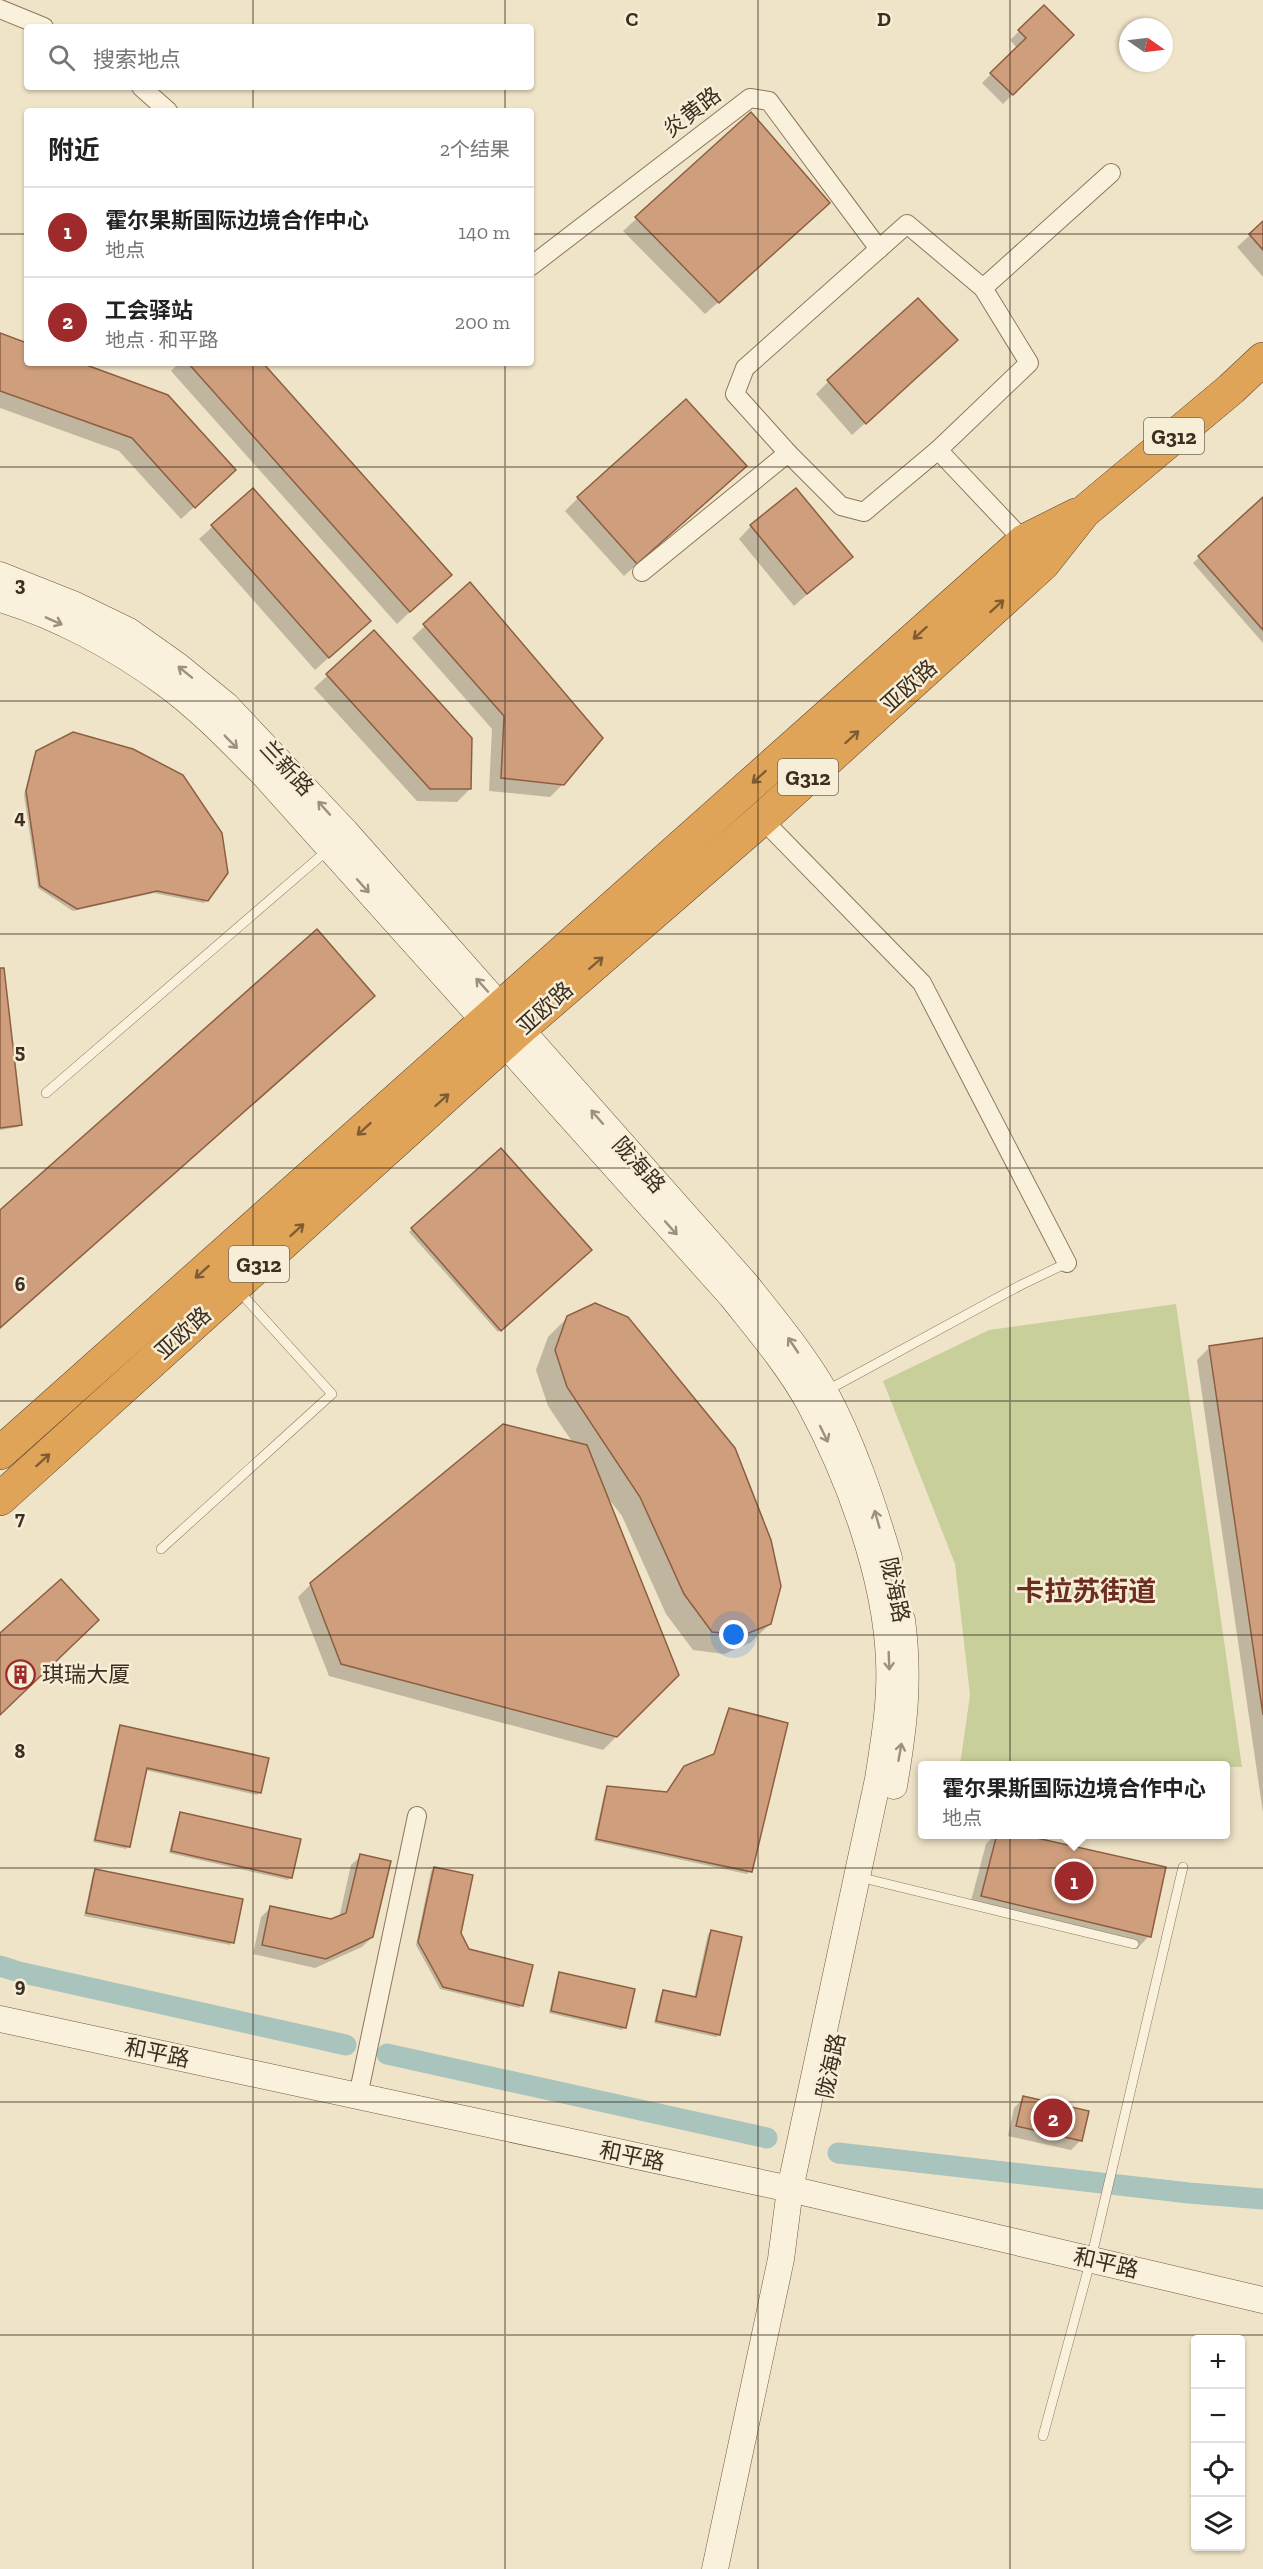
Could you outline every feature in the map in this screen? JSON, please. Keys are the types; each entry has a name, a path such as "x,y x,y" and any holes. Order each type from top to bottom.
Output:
{"highway":[{"name":"亚欧路","path":"0,1453 502,1025 762,819 1043,564 1084,512 1231,389 1263,359"},
{"name":"亚欧路","path":"0,1499 234,1286 502,1025 1024,541 1084,512"}],"street":[{"path":"0,9 37,24"},
{"path":"144,90 165,108"},
{"name":"炎黄路","path":"534,264 750,98 769,101 879,249"},
{"path":"983,288 1111,173"},
{"path":"907,224 983,288 1029,363 938,450 864,512 842,506 788,453 735,394 745,368 907,224"},
{"path":"938,450 1024,541"},
{"path":"642,572 788,453"},
{"name":"兰新路","path":"0,575 73,604 129,631 177,665 226,705 338,841 502,1025"},
{"name":"兰新路","path":"0,599 63,624 104,645 164,683 213,724 254,765 338,841"},
{"path":"762,819 922,983 1067,1263"},
{"name":"陇海路","path":"502,1025 816,1397 871,1498 895,1581 907,1656 905,1723 894,1786 796,2191"},
{"name":"陇海路","path":"715,2569 796,2191 878,1779 887,1715 889,1662 879,1582 816,1397"},
{"path":"358,2096 417,1816"},
{"name":"和平路","path":"0,2019 796,2191 1263,2300"}],"lane":[{"path":"46,1093 338,841"},
{"path":"816,1397 1067,1263"},
{"path":"161,1549 332,1395 234,1286"},
{"path":"1043,2436 1115,2160 1183,1867"},
{"path":"871,1880 1134,1944"}],"green space":[{"path":"1176,1304 1242,1767 1230,1767 1230,1761 961,1761 970,1695 955,1564 883,1381 989,1330"}],"building":[{"path":"1044,5 1074,35 1013,95 990,73 1026,38 1018,30"},
{"path":"751,112 830,203 719,303 635,217"},
{"path":"1263,221 1263,250 1249,234"},
{"path":"918,298 958,340 866,424 827,380"},
{"path":"0,333 24,342 24,366 89,366 168,395 236,470 195,508 132,438 0,391"},
{"path":"191,366 266,366 452,575 410,612"},
{"path":"686,399 747,466 637,564 577,497"},
{"path":"253,488 371,621 329,658 211,525"},
{"path":"796,488 853,557 807,594 750,525"},
{"path":"1263,497 1263,630 1198,556"},
{"path":"470,582 603,738 564,785 501,778 504,716 423,624"},
{"path":"374,630 472,738 471,789 430,789 326,674"},
{"path":"73,732 133,749 183,775 222,833 228,873 208,901 157,891 77,909 40,886 26,791 36,751"},
{"path":"317,929 375,996 0,1328 0,1210"},
{"path":"0,968 4,968 22,1125 0,1128"},
{"path":"501,1148 592,1250 501,1331 411,1228"},
{"path":"595,1303 628,1317 735,1448 771,1540 781,1586 771,1624 744,1635 712,1632 684,1594 640,1497 567,1387 555,1350 567,1316"},
{"path":"1263,1338 1263,1715 1209,1346"},
{"path":"503,1424 587,1445 679,1675 617,1737 341,1664 310,1583"},
{"name":"琪瑞大厦","path":"61,1579 99,1620 0,1715 0,1633"},
{"path":"729,1708 788,1723 752,1872 596,1839 607,1786 667,1792 684,1766 714,1754"},
{"path":"120,1725 269,1758 261,1793 147,1768 130,1847 95,1840"},
{"path":"180,1812 301,1839 292,1878 171,1851"},
{"path":"996,1839 1041,1839 1166,1867 1151,1937 981,1896"},
{"path":"360,1854 391,1861 373,1937 326,1959 262,1945 270,1906 331,1919 346,1913"},
{"path":"434,1867 473,1875 461,1933 469,1949 533,1965 523,2006 443,1987 418,1942"},
{"path":"95,1869 243,1899 234,1943 86,1913"},
{"path":"711,1930 742,1937 720,2035 656,2021 663,1990 696,1997"},
{"path":"559,1972 635,1989 626,2028 551,2011"},
{"path":"1023,2096 1089,2111 1082,2141 1016,2126"}],"waterway":[{"path":"0,1966 346,2045"},
{"path":"387,2054 767,2138"},
{"path":"838,2153 1189,2193 1263,2199"}],"place":[{"name":"琪瑞大厦","path":"21,1674"},
{"name":"霍尔果斯国际边境合作中心","path":"1074,1881"},
{"name":"工会驿站","path":"1053,2118"}],"district":[{"name":"卡拉苏街道","path":"1086,1591"}]}
